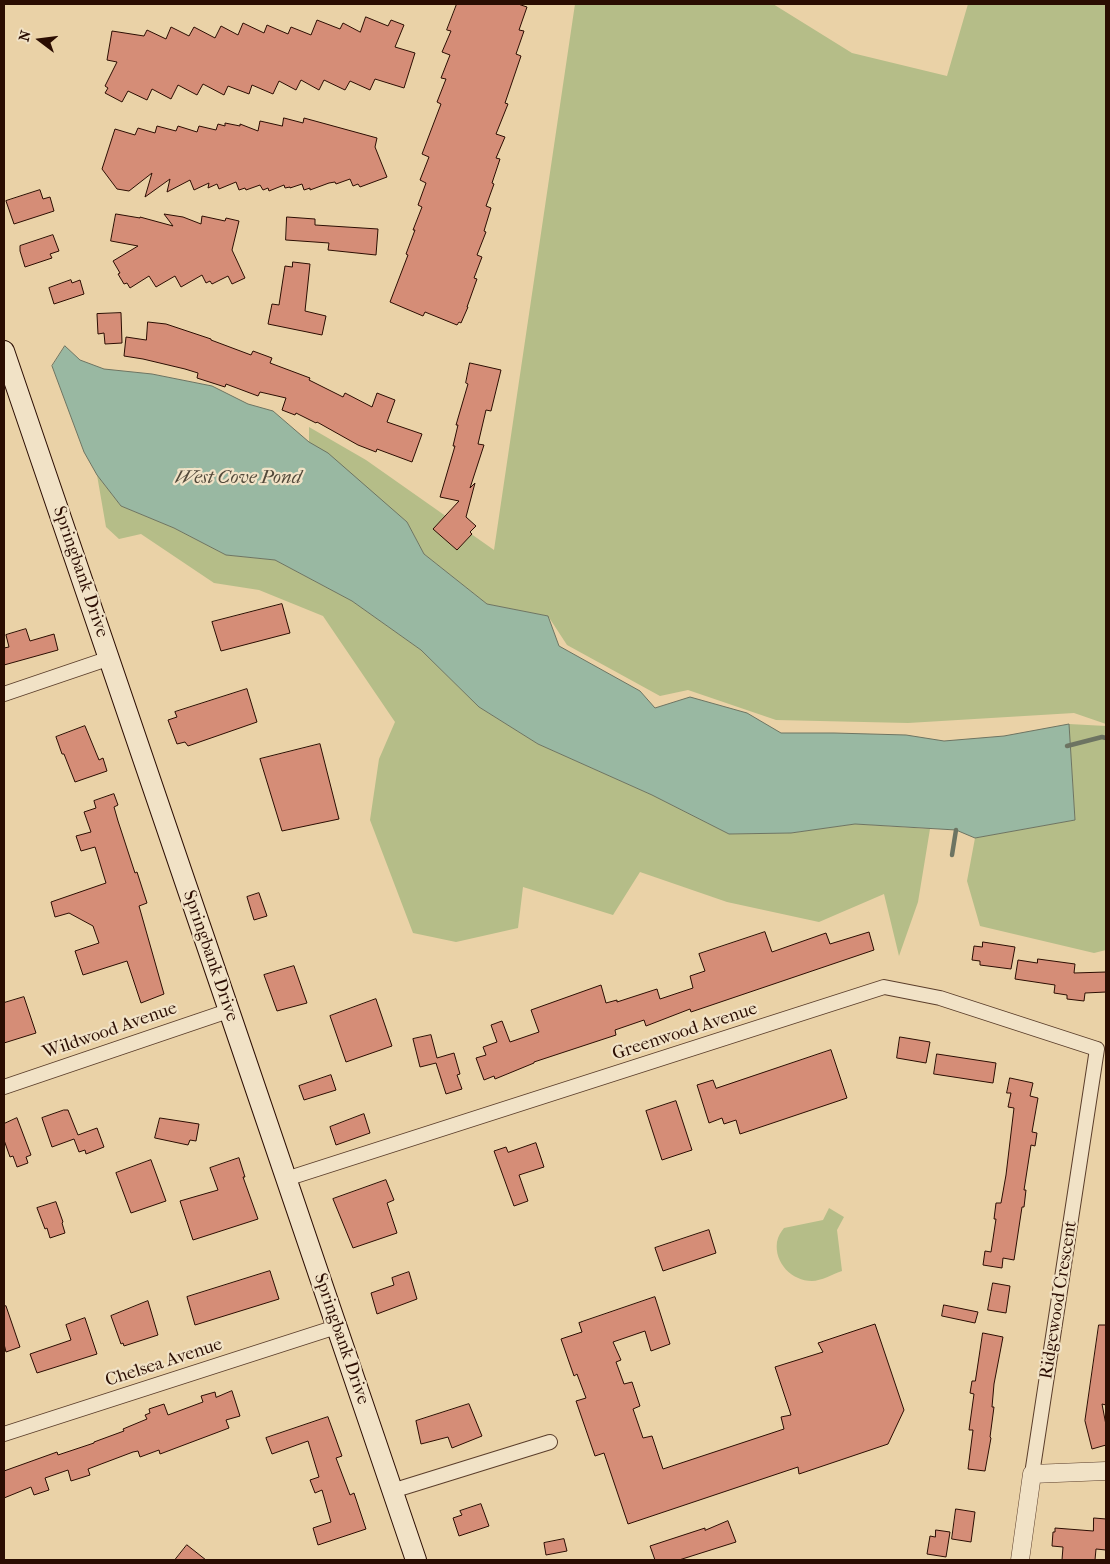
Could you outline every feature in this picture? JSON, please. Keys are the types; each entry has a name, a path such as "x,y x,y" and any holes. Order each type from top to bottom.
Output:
{"main road":[{"name":"Springbank Drive","path":"4,351 416,1560"}],"street":[{"path":"4,694 110,658"},
{"name":"Greenwood Avenue","path":"286,1179 884,987 940,998 1102,1047"},
{"name":"Wildwood Avenue","path":"4,1087 228,1011"},
{"name":"Ridgewood Crescent","path":"1020,1560 1032,1474 1102,1047"},
{"name":"Chelsea Avenue","path":"4,1434 336,1327"},
{"path":"392,1491 550,1442"},
{"path":"1032,1474 1106,1471"}],"green space":[{"path":"575,4 773,4 852,53 947,76 968,4 1106,4 1106,724 1074,713 908,723 776,720 688,690 660,696 567,645 548,616 487,604 424,554 407,522 309,442 309,427 366,460 494,550"},
{"path":"97,475 121,506 174,528 226,555 275,560 352,601 421,650 479,707 538,744 652,795 729,834 791,833 855,824 930,829 918,902 899,956 884,894 819,922 727,902 640,872 613,915 523,887 518,928 456,942 413,933 370,820 379,759 395,722 323,616 259,590 214,583 141,534 119,539 106,527"},
{"path":"1069,724 1106,726 1106,950 1094,953 980,926 967,881 975,838 1075,820"},
{"path":"829,1208 844,1217 837,1230 842,1271 816,1281 798,1278 781,1264 777,1250 779,1236 784,1228 823,1220"}],"water":[{"name":"West Cove Pond","path":"65,346 80,360 104,369 152,374 212,386 248,404 273,411 309,442 328,453 407,522 424,554 487,604 548,616 559,646 640,691 655,708 690,697 747,713 781,733 906,735 944,741 1004,736 1069,724 1075,820 975,838 956,830 855,824 791,833 729,834 652,795 538,744 479,707 421,650 352,601 275,560 226,555 174,528 121,506 97,475 84,452 52,366"}],"building":[{"path":"457,4 518,4 527,7 519,30 524,31 516,54 521,56 505,103 508,104 496,134 505,137 496,158 500,159 486,206 491,208 484,231 486,232 477,255 482,257 474,278 477,279 468,307 461,323 459,322 457,325 425,312 423,316 390,302 408,255 406,254 415,230 413,230 422,207 418,205 426,183 420,180 429,157 422,154 441,104 437,102 446,79 441,78 450,55 442,52 451,31 447,30"},
{"path":"366,17 388,26 391,20 404,25 395,47 415,53 404,88 375,79 370,90 350,81 345,90 324,80 319,90 301,80 296,90 279,81 273,94 252,85 249,94 228,86 224,95 203,84 197,95 178,85 171,99 152,89 147,100 128,91 122,102 105,93 108,88 105,86 117,62 107,60 112,31 144,36 147,30 166,39 171,27 189,36 194,27 215,38 221,26 238,35 243,23 264,33 267,25 288,34 291,27 311,35 317,20 340,29 343,23 360,32"},
{"path":"284,118 303,123 304,118 377,138 375,147 387,177 360,187 358,184 353,186 350,179 336,184 335,182 329,183 310,190 310,188 304,190 302,184 290,188 285,188 284,185 269,191 268,188 263,190 260,185 246,190 245,188 239,190 236,182 219,189 217,184 208,188 209,183 194,190 190,180 167,192 170,179 145,197 152,173 129,191 117,189 102,169 115,129 135,135 138,128 155,133 157,126 176,131 178,126 197,132 199,126 216,130 218,124 225,126 225,123 240,126 240,124 258,131 260,121 282,126"},
{"path":"40,190 43,199 50,197 54,211 14,224 6,201"},
{"path":"116,214 140,217 173,226 164,214 183,217 201,224 202,216 225,221 226,218 239,221 232,250 245,278 232,284 228,276 212,284 210,281 206,283 202,275 181,287 175,276 156,287 149,276 130,288 127,283 124,284 113,261 138,246 111,241"},
{"path":"287,217 315,219 315,225 378,229 376,255 328,250 329,243 286,240"},
{"path":"53,235 59,251 50,254 52,258 25,267 20,246"},
{"path":"293,262 310,264 305,311 326,316 322,335 268,324 272,304 279,305 285,266 292,267"},
{"path":"71,280 72,283 80,280 84,294 54,304 49,288"},
{"path":"121,313 122,343 105,344 104,333 98,334 97,314"},
{"path":"148,322 166,324 251,355 253,351 272,358 270,363 310,378 309,380 343,397 345,393 372,407 377,393 395,400 387,422 422,434 412,462 377,449 376,452 358,445 317,422 296,413 295,415 282,410 286,398 260,392 258,396 226,384 225,387 197,378 198,373 185,369 124,356 126,337 146,340"},
{"path":"470,363 501,370 491,411 486,410 478,444 484,445 470,488 475,483 466,517 476,526 470,532 472,534 457,550 433,529 459,501 440,497 455,446 453,446 458,425 456,425 468,384 466,383"},
{"path":"282,604 290,633 221,651 212,622"},
{"path":"26,629 30,641 54,634 58,650 4,665 4,648 9,647 6,635"},
{"path":"247,689 257,722 188,746 185,742 177,744 168,720 177,717 175,712"},
{"path":"85,726 99,760 103,758 107,771 75,782 56,737"},
{"path":"320,744 339,819 282,831 260,759"},
{"path":"114,794 118,805 114,807 118,821 147,903 139,906 164,994 141,1003 127,961 83,975 75,951 99,943 93,926 69,913 55,917 51,902 106,883 95,847 81,851 76,836 91,832 84,812 96,808 94,801"},
{"path":"259,893 267,916 254,920 247,897"},
{"path":"765,932 772,952 826,933 830,944 869,932 874,950 691,1012 690,1009 646,1026 644,1020 615,1030 616,1035 534,1062 495,1079 494,1076 484,1080 476,1058 486,1055 483,1047 497,1042 491,1025 502,1021 510,1042 539,1032 531,1010 601,985 606,1003 617,1000 617,1002 657,989 660,999 693,988 690,976 705,971 699,954"},
{"path":"983,942 1015,947 1011,969 980,965 980,961 972,960 974,946 982,947"},
{"path":"1038,959 1075,964 1074,973 1106,972 1106,992 1085,993 1084,1001 1067,999 1067,995 1054,993 1055,985 1015,979 1018,960 1037,963"},
{"path":"294,966 307,1003 277,1011 264,975"},
{"path":"24,997 36,1033 4,1043 4,1003"},
{"path":"376,999 392,1046 346,1062 330,1016"},
{"path":"431,1035 437,1058 454,1053 460,1074 457,1075 462,1089 446,1094 436,1063 420,1067 413,1039"},
{"path":"900,1037 930,1042 926,1063 897,1058"},
{"path":"831,1050 847,1098 740,1134 736,1120 724,1124 722,1118 709,1123 697,1085 713,1080 716,1088"},
{"path":"937,1054 996,1063 993,1083 934,1074"},
{"path":"331,1075 336,1090 304,1100 299,1086"},
{"path":"1010,1078 1033,1083 1030,1096 1038,1098 1032,1132 1037,1133 1035,1146 1031,1145 1024,1190 1026,1190 1024,1207 1022,1207 1014,1260 1003,1258 1002,1268 983,1265 985,1251 991,1252 996,1219 994,1219 996,1203 1001,1203 1006,1175 1014,1108 1008,1107 1011,1093 1007,1093"},
{"path":"676,1101 692,1150 662,1160 646,1111"},
{"path":"68,1110 78,1135 97,1128 104,1147 86,1154 85,1150 79,1152 74,1139 52,1147 42,1118"},
{"path":"364,1114 370,1133 336,1145 330,1127"},
{"path":"17,1118 31,1155 26,1157 28,1163 17,1167 13,1156 10,1157 4,1140 4,1124"},
{"path":"160,1118 199,1124 196,1141 190,1140 188,1145 155,1138"},
{"path":"536,1143 544,1167 519,1175 528,1201 514,1206 494,1151 506,1147 508,1152"},
{"path":"239,1158 245,1177 243,1177 258,1219 193,1240 180,1201 218,1190 210,1168"},
{"path":"151,1160 166,1201 131,1213 116,1173"},
{"path":"386,1180 394,1200 387,1203 397,1233 353,1248 333,1199"},
{"path":"56,1202 65,1233 50,1238 37,1208"},
{"path":"709,1230 716,1253 663,1271 655,1248"},
{"path":"270,1271 279,1299 195,1325 187,1297"},
{"path":"409,1272 417,1299 377,1314 371,1293 394,1285 392,1278"},
{"path":"993,1283 1010,1286 1006,1313 988,1310"},
{"path":"655,1297 670,1344 651,1351 645,1331 613,1342 621,1360 616,1362 624,1384 632,1382 640,1406 633,1409 643,1438 652,1436 663,1469 784,1429 781,1417 791,1415 775,1367 823,1352 818,1343 875,1324 904,1410 888,1444 799,1474 798,1467 628,1524 604,1453 595,1456 576,1401 586,1398 577,1374 574,1376 561,1339 582,1332 579,1323"},
{"path":"148,1301 158,1335 124,1346 123,1343 121,1344 111,1316"},
{"path":"944,1305 978,1312 975,1323 942,1316"},
{"path":"6,1306 20,1347 6,1352 4,1344 4,1307"},
{"path":"85,1318 97,1354 37,1373 30,1354 71,1340 66,1325"},
{"path":"1099,1325 1106,1325 1106,1405 1102,1404 1106,1425 1106,1445 1092,1449 1085,1421"},
{"path":"983,1333 1003,1337 994,1384 991,1438 985,1471 968,1469 973,1430 969,1430 974,1394 970,1393 972,1381 975,1381"},
{"path":"232,1391 240,1416 226,1420 229,1428 160,1454 159,1450 140,1457 138,1451 133,1452 88,1469 90,1475 71,1481 68,1470 45,1478 49,1490 34,1495 31,1487 4,1498 4,1471 57,1452 58,1455 94,1443 124,1431 123,1429 147,1419 145,1415 150,1413 149,1409 164,1404 168,1415 203,1402 201,1396 215,1392 216,1397"},
{"path":"469,1404 482,1436 452,1448 448,1437 421,1444 416,1421"},
{"path":"328,1417 342,1456 336,1458 350,1495 354,1493 366,1529 318,1545 313,1528 331,1522 322,1490 315,1493 310,1480 319,1477 308,1441 272,1454 266,1438"},
{"path":"481,1504 489,1526 459,1536 453,1518 462,1515 460,1511"},
{"path":"956,1509 975,1512 971,1542 952,1539"},
{"path":"1094,1518 1106,1519 1106,1550 1096,1549 1095,1560 1062,1560 1063,1547 1052,1546 1055,1528 1093,1531"},
{"path":"728,1521 736,1542 679,1560 655,1560 650,1546 705,1528 705,1530"},
{"path":"936,1530 950,1532 946,1557 927,1554 930,1536 935,1537"},
{"path":"564,1539 567,1551 546,1555 544,1543"},
{"path":"187,1545 206,1560 175,1560"}],"waterway":[{"path":"1067,746 1102,737 1106,738"},
{"path":"952,855 956,830"}]}
